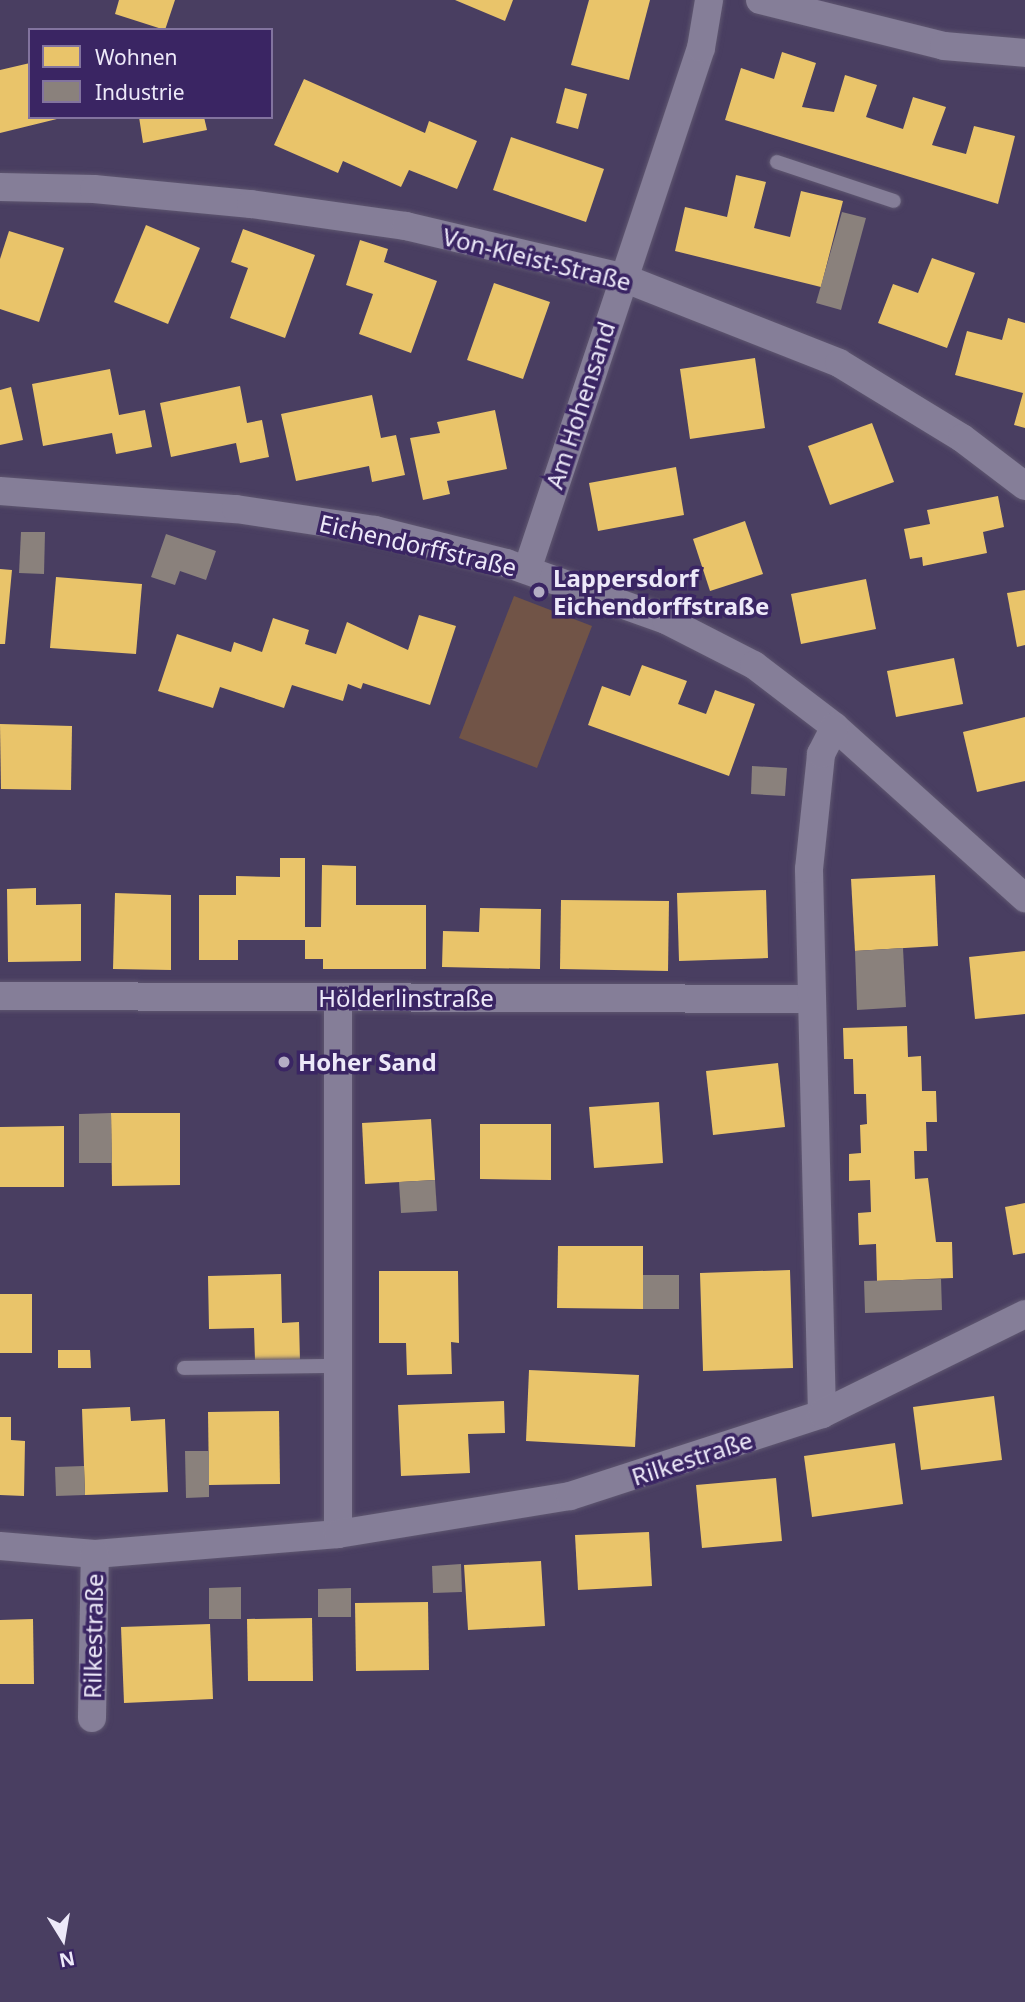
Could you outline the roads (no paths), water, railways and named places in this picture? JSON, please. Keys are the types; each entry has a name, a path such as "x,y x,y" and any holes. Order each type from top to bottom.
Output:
{"street":[{"name":"Am Hohensand","path":"527,570 621,277 701,48 709,0"},
{"path":"760,0 944,46 1025,53"},
{"name":"Von-Kleist-Straße","path":"0,187 94,189 251,204 406,226 621,277 839,363 962,438 1025,486"},
{"name":"Eichendorffstraße","path":"0,491 299,519 375,530 527,570 666,620 754,665 835,727 1025,898"},
{"path":"822,1414 809,869 821,754 835,727"},
{"name":"Hölderlinstraße","path":"0,996 812,999"},
{"path":"338,998 338,1534"},
{"name":"Rilkestraße","path":"0,1546 95,1554 338,1534 570,1496 822,1414 1025,1314"},
{"name":"Rilkestraße","path":"92,1718 95,1554"}],"lane":[{"path":"777,162 894,201"},
{"path":"184,1368 336,1366"}],"place":[{"name":"Lappersdorf Eichendorffstraße","path":"539,592"},
{"name":"Hoher Sand","path":"284,1062"}]}
